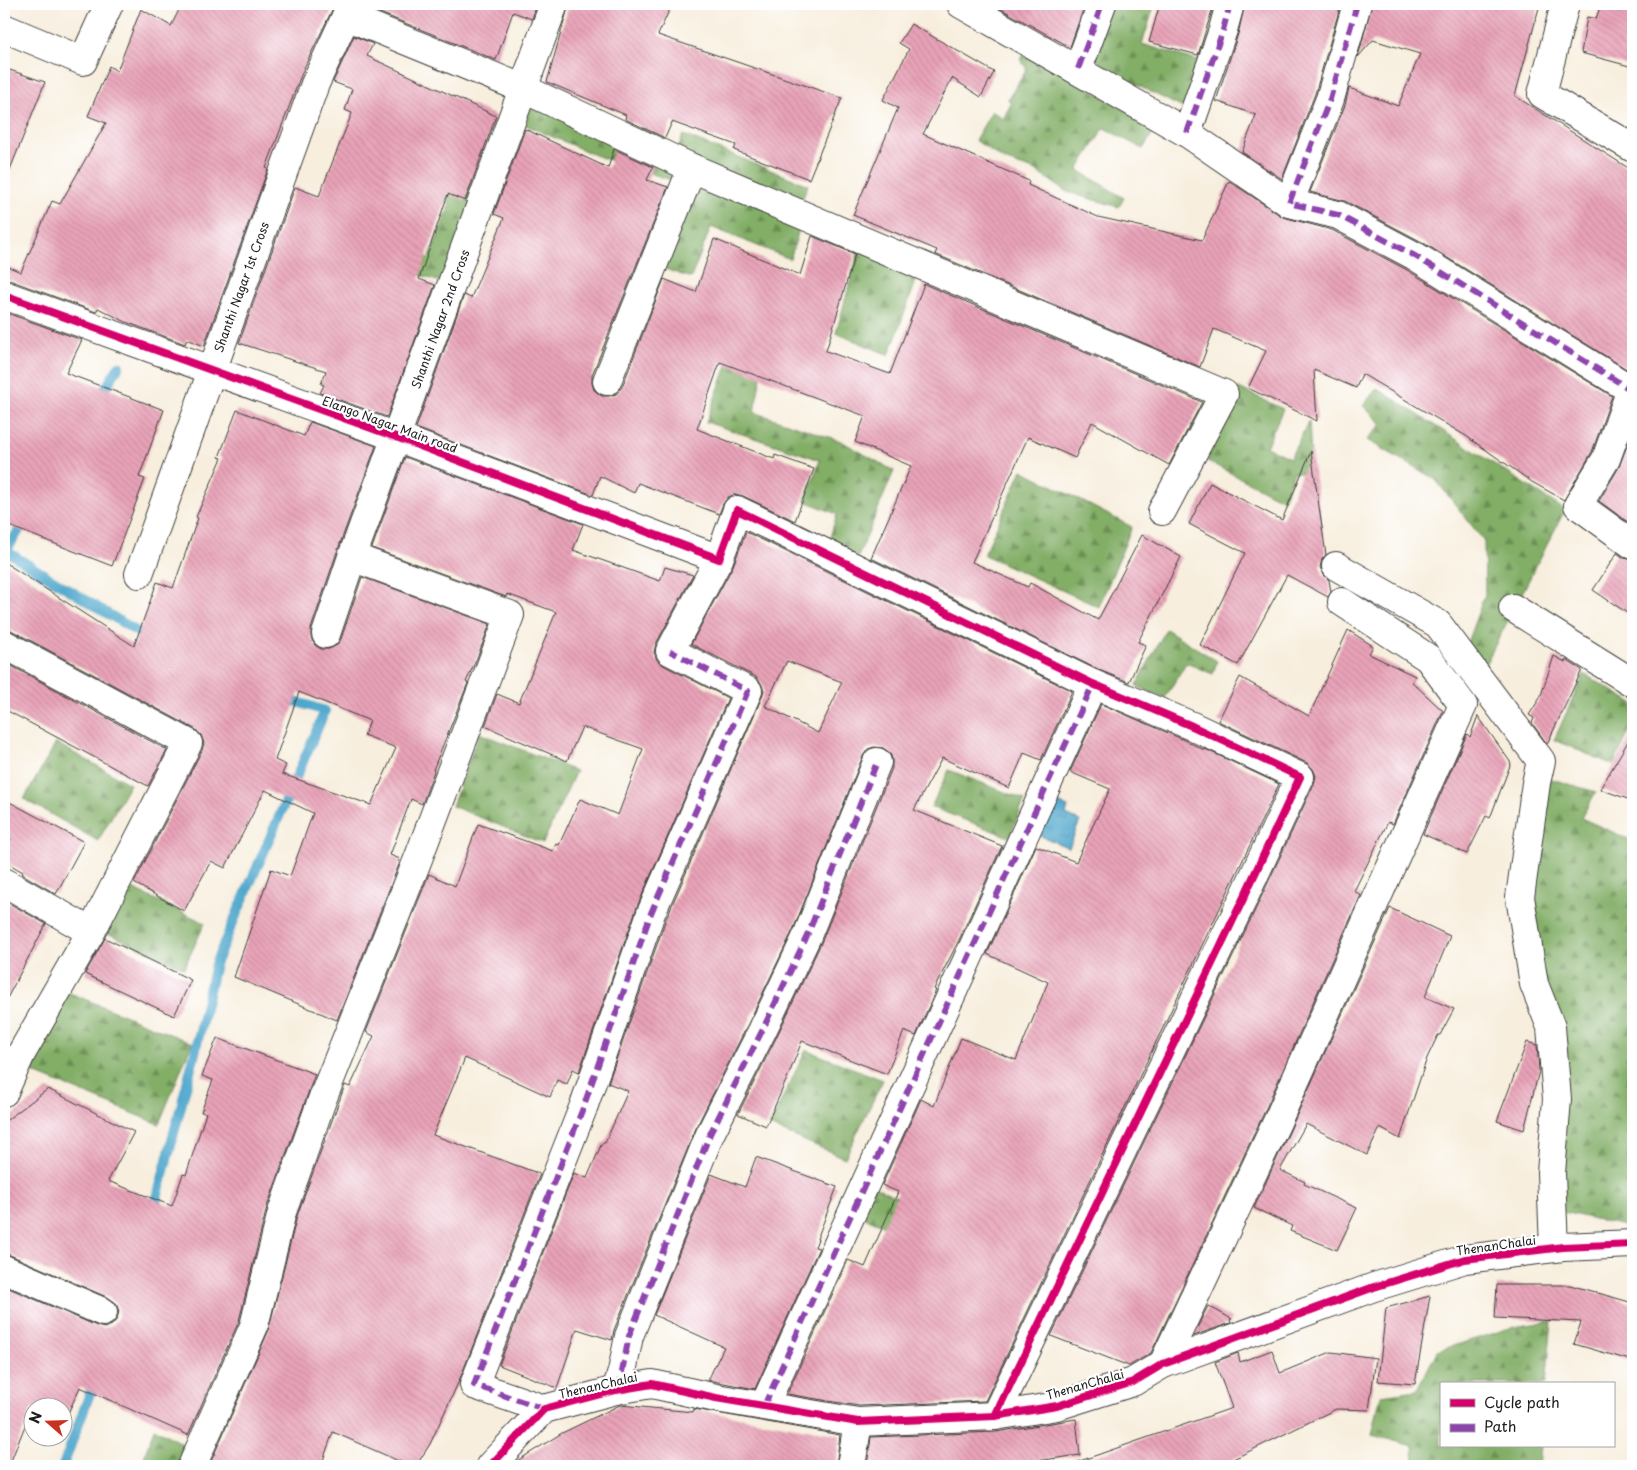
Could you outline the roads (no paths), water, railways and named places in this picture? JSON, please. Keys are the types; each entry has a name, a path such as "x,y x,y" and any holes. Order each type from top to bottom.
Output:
{"street":[{"path":"4,28 83,61 109,4"},
{"name":"Shanthi Nagar 2nd Cross","path":"326,634 352,556 554,4"},
{"path":"1078,69 1102,4"},
{"path":"1187,133 1223,30 1230,4"},
{"path":"1289,203 1330,99 1357,4"},
{"path":"1565,4 1542,94 1633,148"},
{"path":"965,5 1187,133 1289,203 1338,216 1415,256 1632,388 1606,459 1578,505 1633,545"},
{"path":"349,10 692,168 1224,394 1162,511"},
{"name":"Shanthi Nagar 1st Cross","path":"139,574 315,84 349,10"},
{"path":"608,381 692,168"},
{"name":"Elango Nagar Main road","path":"4,295 396,438 719,559"},
{"path":"544,1409 474,1385 583,1108 651,913 748,691 670,650 719,559 737,510 1093,684 1192,726 1300,777 995,1416"},
{"path":"192,1466 254,1326 282,1212 322,1100 418,859 510,616 352,556"},
{"path":"1336,566 1438,624 1541,761 1536,783 1520,897 1534,984 1551,1027 1557,1099 1551,1173 1554,1248"},
{"path":"1163,1364 1277,1122 1464,705 1428,658 1342,602"},
{"path":"1512,608 1633,683"},
{"path":"4,644 188,743 91,932 21,1054 4,1092"},
{"path":"764,1406 1093,684"},
{"path":"616,1390 622,1372 629,1336 710,1134 807,936 877,762"},
{"path":"4,882 91,932"},
{"name":"ThenanChalai","path":"490,1466 544,1409 616,1390 652,1384 716,1398 858,1422 995,1416 1057,1406 1133,1382 1163,1364 1374,1287 1465,1258 1554,1248 1633,1244"},
{"path":"4,1269 103,1312"},
{"path":"851,1466 858,1422"}],"water":[{"path":"1050,800 1068,807 1066,815 1080,821 1069,848 1036,834"}],"waterway":[{"path":"99,399 119,366"},
{"path":"26,519 6,551 149,639"},
{"path":"153,1213 195,1053 215,964 325,711 282,697"},
{"path":"63,1466 95,1380"}]}
